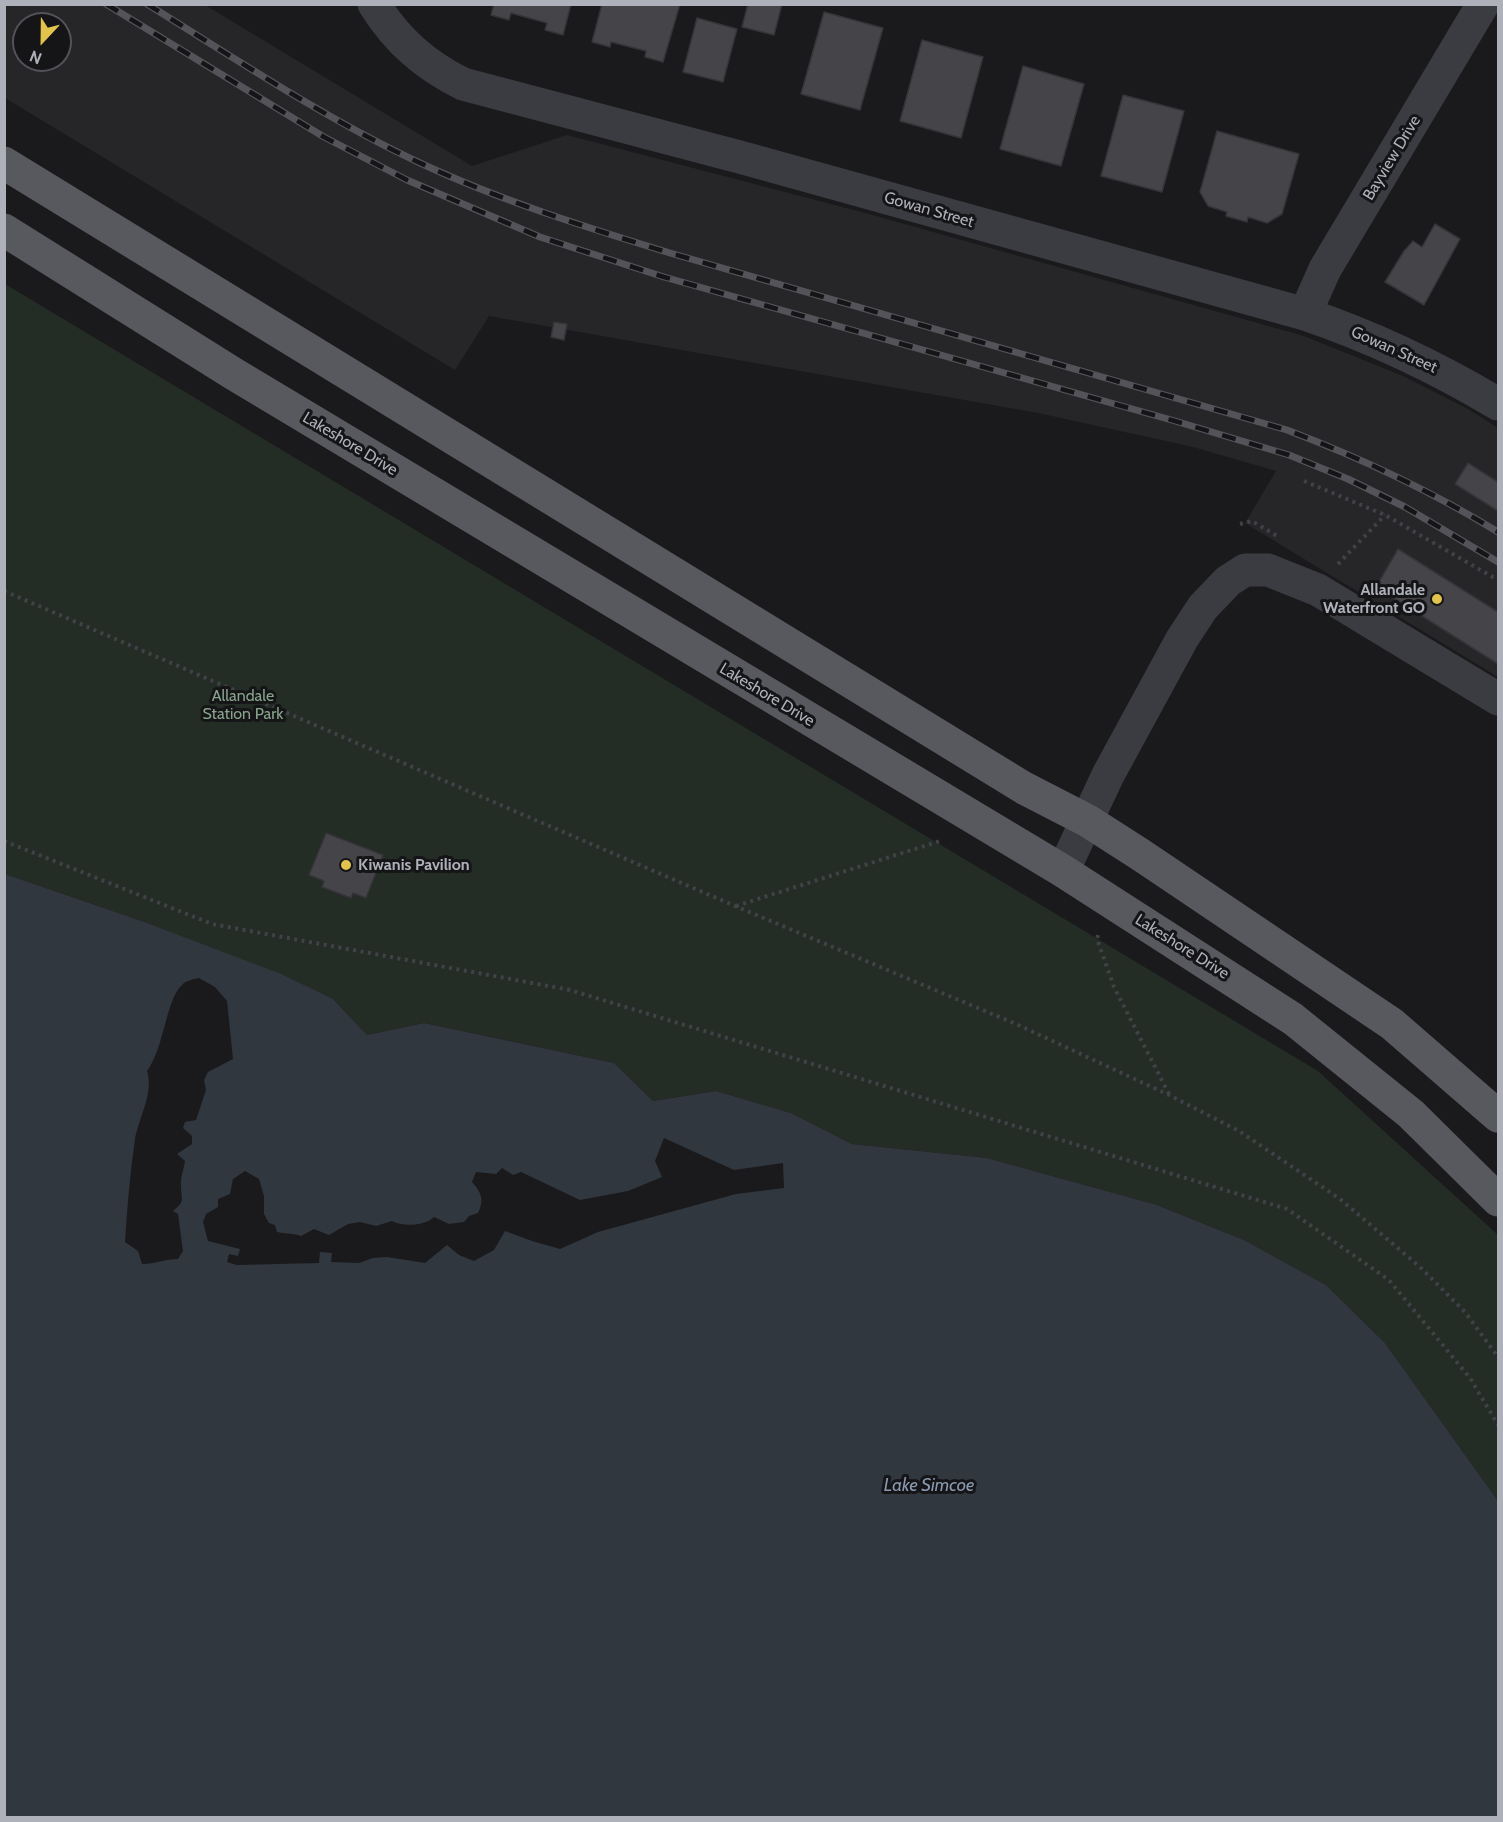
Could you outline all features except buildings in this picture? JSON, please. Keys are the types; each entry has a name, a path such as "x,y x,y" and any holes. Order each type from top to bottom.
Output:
{"main road":[{"path":"4,163 1014,781 1088,821 1392,1024 1498,1116"},
{"name":"Lakeshore Drive","path":"4,230 234,374 1063,871 1293,1019 1411,1114 1498,1200"}],"street":[{"name":"Gowan Street","path":"374,4 385,22 413,52 438,71 463,84 747,159 1305,314 1358,332 1397,349 1436,368 1498,404"},
{"name":"Bayview Drive","path":"1305,314 1325,269 1483,4"},
{"path":"1063,871 1108,775 1182,639 1203,606 1228,581 1245,570 1268,570 1318,590 1498,699"}],"path":[{"path":"1304,481 1385,515 1498,580"},
{"path":"1334,568 1385,515"},
{"path":"4,591 735,906 1016,1024 1169,1095 1239,1131 1340,1199 1420,1267 1458,1304 1498,1357"},
{"path":"735,906 947,838"},
{"path":"4,841 212,924 570,990 1287,1209 1389,1280 1470,1378 1498,1425"},
{"path":"1101,928 1097,939 1114,987 1169,1095"}],"shaded area":[{"path":"4,5 205,5 472,166 567,135 869,214 1304,336 1403,376 1468,409 1498,428 1498,677 1245,523 1276,471 1193,447 1038,413 489,316 455,370 5,98"}],"green space":[{"name":"Allandale Station Park","path":"5,284 1318,1071 1498,1235 1498,1501 1385,1343 1326,1285 1244,1240 1157,1205 987,1158 852,1144 791,1113 716,1091 653,1101 614,1063 424,1023 367,1035 333,999 139,920 5,874"}],"water":[{"name":"Lake Simcoe","path":"5,874 139,920 281,974 333,999 367,1035 424,1023 614,1063 653,1101 716,1091 791,1113 852,1144 987,1158 1157,1205 1244,1240 1326,1285 1385,1343 1498,1501 1498,1817 5,1817","holes":["199,978 215,987 227,1001 233,1059 208,1072 204,1080 206,1090 196,1120 185,1122 183,1128 192,1136 192,1144 177,1154 185,1161 181,1180 182,1200 173,1211 178,1214 183,1251 178,1259 142,1264 138,1251 125,1242 135,1139 149,1088 147,1071 153,1062 172,1001 177,992 185,982","664,1138 734,1170 783,1163 784,1188 736,1194 598,1232 560,1249 505,1231 494,1250 474,1261 459,1255 447,1245 425,1263 387,1257 373,1258 359,1263 331,1262 332,1253 320,1252 319,1263 237,1265 227,1262 229,1254 238,1256 240,1249 208,1241 203,1222 206,1214 218,1207 218,1199 230,1194 233,1179 245,1171 259,1179 264,1196 264,1214 269,1223 275,1225 277,1232 301,1236 314,1229 329,1235 348,1224 360,1222 376,1226 392,1221 414,1225 434,1217 449,1224 464,1222 469,1216 478,1213 481,1204 480,1193 472,1182 476,1172 496,1174 502,1168 513,1175 521,1172 580,1200 628,1191 662,1177 655,1161"]}],"railway":[{"path":"106,4 324,137 407,180 540,237 664,277 1289,455 1348,479 1405,507 1498,562"},
{"path":"147,4 281,87 383,145 480,189 574,223 670,253 1287,430 1395,476 1498,532"}],"place":[{"name":"Allandale Waterfront GO","path":"1437,599"},
{"name":"Kiwanis Pavilion","path":"346,865"}]}
